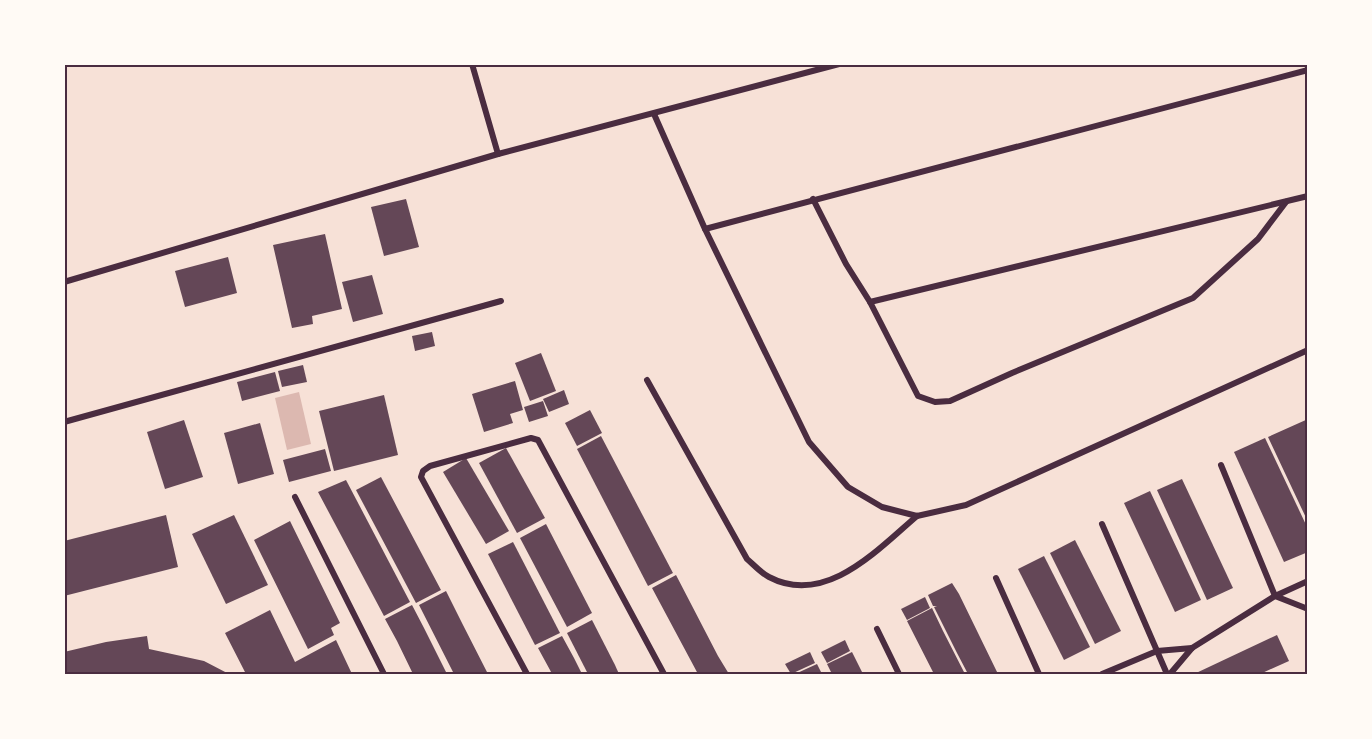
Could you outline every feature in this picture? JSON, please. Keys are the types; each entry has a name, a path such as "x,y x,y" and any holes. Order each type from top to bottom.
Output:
{"street":[{"path":"472,64 498,154"},
{"path":"64,282 498,154 839,64"},
{"path":"705,229 1308,70"},
{"path":"654,114 705,229 809,442 848,487 882,507 917,516 966,505 1308,350"},
{"path":"870,302 1308,196"},
{"path":"813,200 846,264 870,302 918,396 935,402 950,401 1193,298 1258,239 1286,202"},
{"path":"64,422 501,302"},
{"path":"647,380 747,559 768,577 791,584 826,582 858,566 917,516"},
{"path":"527,675 422,477 423,471 430,466 531,438 538,440 664,675"},
{"path":"1221,465 1275,596 1308,609"},
{"path":"295,497 384,675"},
{"path":"1102,524 1169,675 1192,648 1275,596 1308,581"},
{"path":"996,578 1039,675"},
{"path":"878,629 899,675"},
{"path":"1102,675 1157,651 1192,648"}],"shaded area":[{"path":"299,392 311,444 287,450 275,398"}],"building":[{"path":"406,199 419,247 384,256 371,207"},
{"path":"325,234 342,309 312,316 313,324 292,328 273,245"},
{"path":"228,257 237,293 185,307 175,271"},
{"path":"372,275 383,314 353,322 342,282"},
{"path":"432,332 435,346 415,351 412,336"},
{"path":"541,353 556,391 530,401 515,363"},
{"path":"303,365 307,382 282,387 278,371"},
{"path":"275,372 280,391 242,401 237,382"},
{"path":"515,381 523,410 510,414 513,423 484,432 472,394"},
{"path":"564,390 569,404 549,412 543,399"},
{"path":"384,395 398,455 334,471 319,411"},
{"path":"543,401 548,416 529,422 524,407"},
{"path":"590,410 602,433 577,446 565,423"},
{"path":"1308,419 1308,434 1306,435 1308,439 1308,522 1268,437"},
{"path":"184,420 203,477 165,489 147,432"},
{"path":"260,423 274,474 238,484 224,433"},
{"path":"601,436 673,573 648,586 577,449"},
{"path":"1265,438 1308,529 1308,552 1284,562 1234,452"},
{"path":"506,448 545,518 517,533 479,463"},
{"path":"325,449 331,471 289,482 283,460"},
{"path":"466,458 509,531 486,544 443,472"},
{"path":"381,477 441,590 416,603 356,490"},
{"path":"1182,479 1233,588 1207,600 1157,490"},
{"path":"346,480 410,602 384,616 318,492"},
{"path":"1150,491 1201,600 1175,612 1124,503"},
{"path":"166,515 178,567 64,596 64,541"},
{"path":"234,515 268,585 226,604 192,534"},
{"path":"290,521 340,623 331,628 334,635 308,649 254,540"},
{"path":"546,524 592,613 567,627 520,538"},
{"path":"1075,540 1121,631 1095,644 1050,553"},
{"path":"513,542 560,633 535,645 488,554"},
{"path":"1044,556 1090,647 1064,660 1018,569"},
{"path":"676,575 729,674 698,674 652,588"},
{"path":"952,583 998,674 968,674 934,607 937,606 933,606 928,595"},
{"path":"446,591 488,674 454,674 419,605"},
{"path":"925,597 930,608 907,620 901,609"},
{"path":"412,605 447,674 413,674 385,619"},
{"path":"932,608 965,674 934,674 907,621"},
{"path":"270,610 295,662 336,640 352,674 246,674 225,633"},
{"path":"592,620 619,674 588,674 567,633"},
{"path":"1277,635 1289,661 1260,674 1194,674"},
{"path":"147,636 149,649 204,661 229,674 64,674 64,652 106,642"},
{"path":"562,636 582,674 552,674 538,648"},
{"path":"845,640 850,651 827,663 821,652"},
{"path":"810,652 815,663 791,674 785,664"},
{"path":"852,652 863,674 832,674 827,664"},
{"path":"817,664 822,674 795,674"}]}
